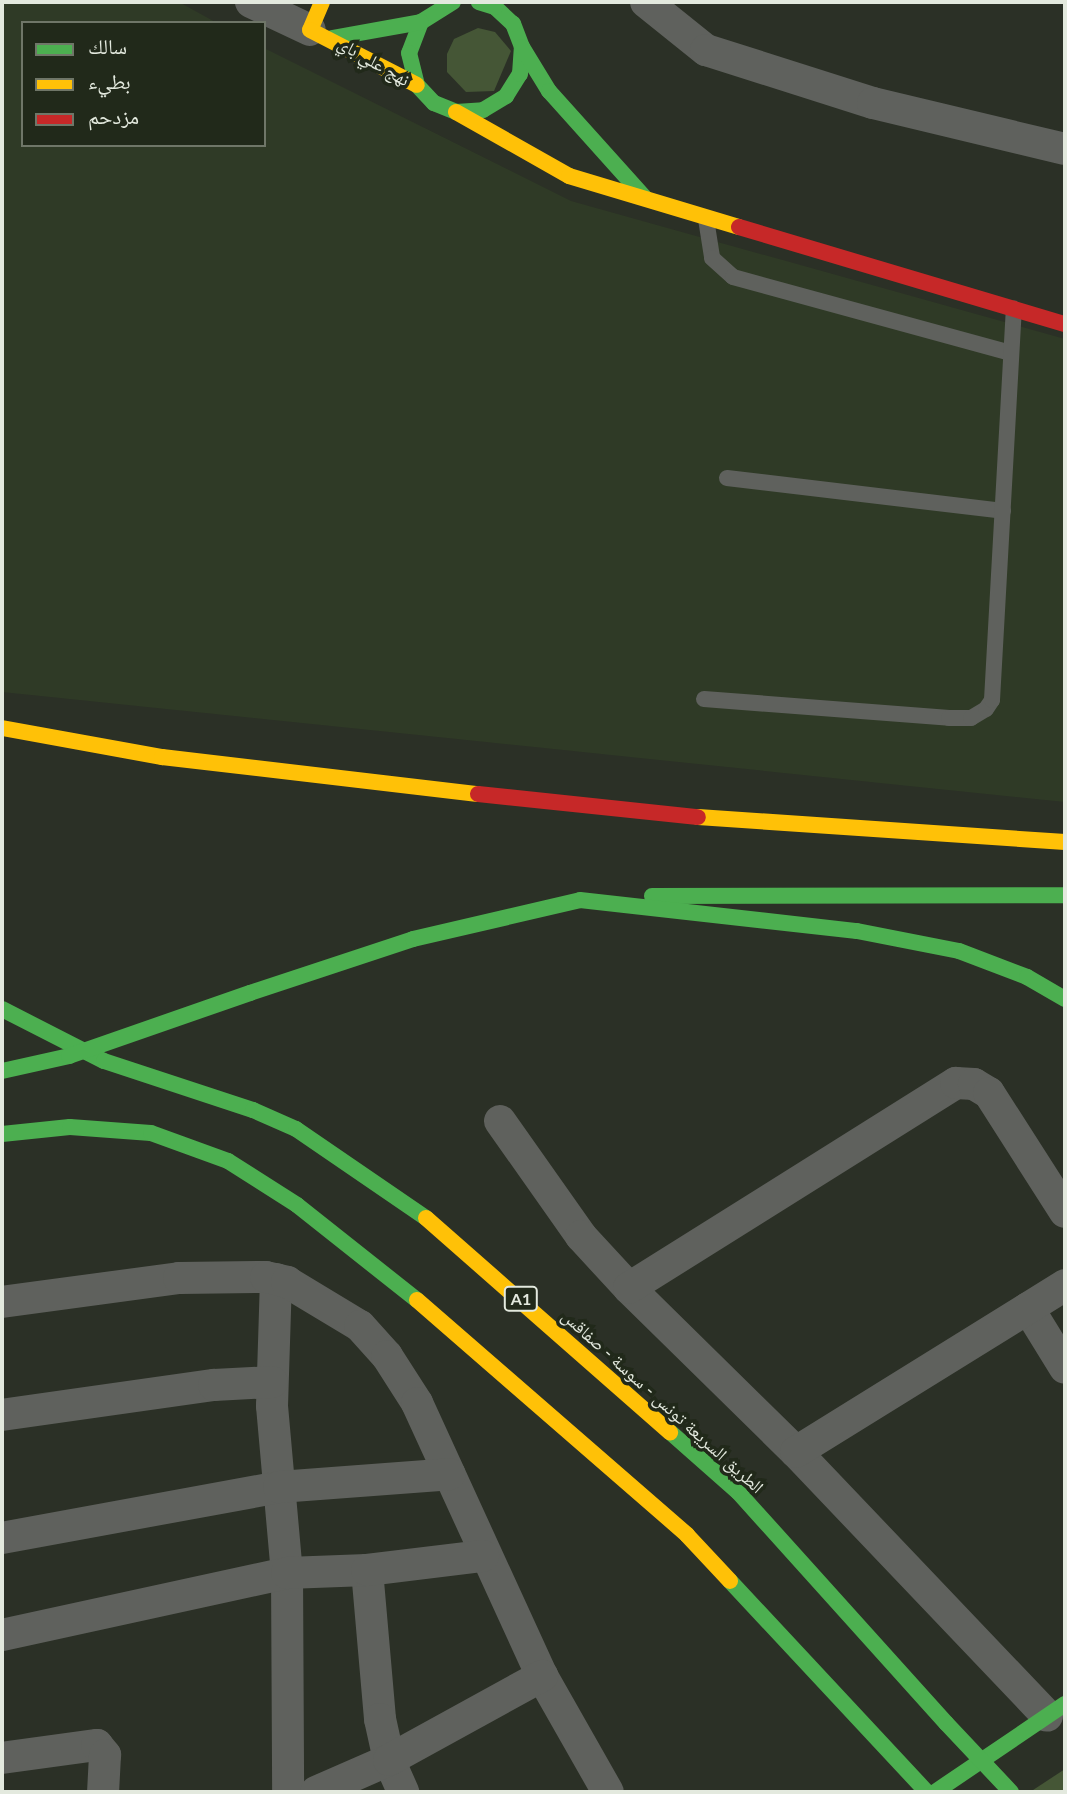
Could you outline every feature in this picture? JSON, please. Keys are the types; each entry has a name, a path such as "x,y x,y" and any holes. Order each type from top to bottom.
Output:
{"main road":[{"name":"نهج علي باي","path":"321,23 425,13 453,2"},
{"path":"479,2 495,7 513,24"},
{"path":"503,2 522,47 549,91 647,200"},
{"path":"417,85 410,53 425,13"},
{"name":"نهج علي باي","path":"321,23 417,85 434,103 456,112 569,176 1065,324"},
{"path":"456,112 483,110 506,96 520,74 522,47"},
{"path":"2,728 162,757 632,812 1065,842"},
{"path":"2,1071 69,1056 413,939 580,900 673,895 1065,895"},
{"path":"580,900 857,931 959,951 1027,976 1065,999"},
{"name":"الطريق السريعة تونس - سوسة - صفاقس","path":"2,1009 104,1061 253,1110 296,1129 414,1207 738,1492 946,1724 1011,1792"},
{"path":"2,1134 70,1127 151,1133 228,1161 297,1205 450,1326 687,1535 927,1792"},
{"path":"935,1792 1056,1710"}],"street":[{"name":"نهج علي باي","path":"251,2 321,23"},
{"path":"646,2 706,50 873,103 1065,149"},
{"path":"629,1289 956,1083 974,1084 989,1093 1065,1212"},
{"path":"500,1121 581,1236 629,1289 1056,1710"},
{"path":"2,1302 178,1278 276,1279 342,1312 372,1337 417,1404 484,1556 542,1676 608,1792"},
{"path":"276,1279 272,1382 287,1573 288,1792"},
{"path":"796,1452 1065,1285"},
{"path":"1028,1308 1065,1368"},
{"path":"2,1415 215,1385 272,1382"},
{"path":"2,1538 279,1487 450,1474"},
{"path":"2,1635 287,1573 367,1570 484,1556"},
{"path":"367,1570 380,1720 389,1760 403,1792"},
{"path":"316,1792 389,1760 542,1676"},
{"path":"2,1758 97,1745 105,1755 103,1792"}],"lane":[{"path":"705,217 712,258 733,277 1011,353"},
{"path":"704,699 949,718 978,713 992,700 1014,309"},
{"path":"727,478 1003,511"}],"shaded area":[{"path":"2,2 179,2 213,21 21,21 21,147 266,147 266,49 571,201 1065,339 1065,802 2,692"},
{"path":"478,28 495,32 511,51 494,91 466,92 447,72 447,54 454,39"},
{"path":"1065,1769 1065,1792 1030,1792"}],"traffic: fast":[{"path":"453,2 421,22 409,53 417,85 434,103 456,112 483,110 506,96 520,74 522,47 513,24 495,7 479,2"},
{"path":"332,38 421,22"},
{"path":"522,47 549,91 645,198"},
{"path":"652,896 1065,895"},
{"path":"250,993 413,939 580,900 857,931 959,951 1027,977 1065,999"},
{"path":"2,1071 69,1056 250,993"},
{"path":"2,1009 104,1061 253,1110 296,1129 426,1218"},
{"path":"2,1134 70,1127 151,1133 228,1161 297,1205 417,1300"},
{"path":"670,1432 738,1492 946,1723"},
{"path":"730,1581 927,1792"},
{"path":"935,1792 1065,1704"},
{"path":"946,1723 1011,1792"}],"traffic: slow":[{"path":"322,2 310,30 417,85"},
{"path":"456,112 569,176 739,227"},
{"path":"2,728 162,757 478,794"},
{"path":"698,817 1065,842"},
{"path":"426,1218 670,1432"},
{"path":"417,1300 687,1535 730,1581"}],"traffic: jam":[{"path":"739,227 1065,324"},
{"path":"478,794 698,817"}]}
